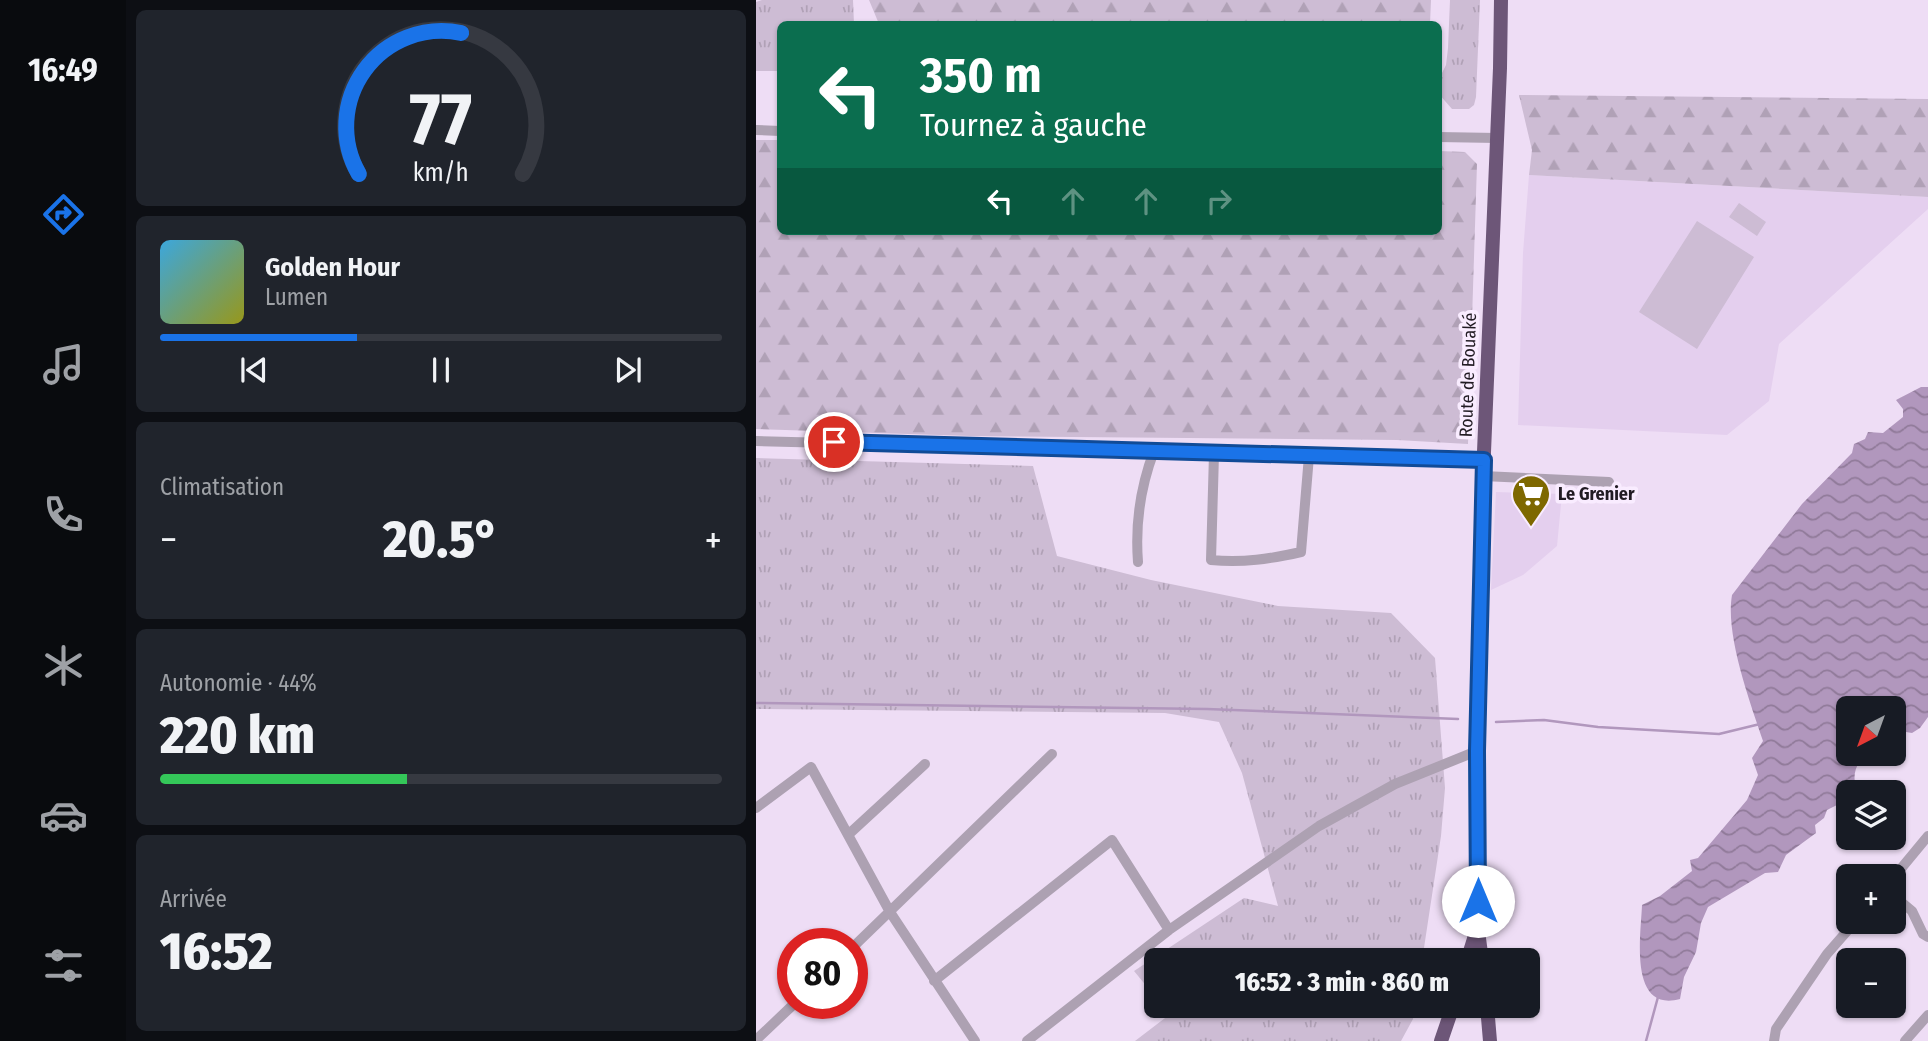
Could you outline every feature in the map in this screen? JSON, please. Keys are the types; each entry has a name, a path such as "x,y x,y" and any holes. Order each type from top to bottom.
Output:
{"highway":[{"name":"Route de Bouaké","path":"1471,948 1478,926 1477,751 1483,476 1501,0"},
{"path":"1478,926 1481,948"},
{"path":"1441,1041 1449,1018"},
{"path":"1488,1018 1490,1041"}],"street":[{"path":"756,130 777,131"},
{"path":"1442,138 1497,138"},
{"path":"756,441 1484,460"},
{"path":"1138,562 1136,544 1139,504 1154,452"},
{"path":"1214,454 1211,560 1236,562 1261,561 1301,552 1310,456"},
{"path":"1483,476 1609,482"},
{"path":"1027,1041 1169,930 1319,826 1395,785 1477,751"},
{"path":"868,933 1052,754"},
{"path":"849,834 925,764"},
{"path":"756,808 811,767 890,912 975,1041"},
{"path":"1905,864 1928,836"},
{"path":"934,981 1112,840 1169,930"},
{"path":"1906,906 1912,911 1923,934 1928,937"},
{"path":"1774,1041 1776,1029 1827,954 1844,934"},
{"path":"1905,1041 1928,1015"},
{"path":"756,1040 778,1019"}],"shaded area":[{"path":"1529,175 1928,197 1928,209 1779,344 1769,401 1727,435 1518,425 1523,253"},
{"path":"1496,492 1562,494 1557,546 1523,575 1491,590"}],"green space":[{"path":"853,0 854,21 777,21 777,71 756,71 756,2"},
{"path":"869,0 1431,0 1430,21 878,21"},
{"path":"1450,0 1480,0 1476,97 1474,105 1469,109 1452,109 1442,98 1442,73 1448,48"},
{"path":"1519,95 1928,99 1928,197 1529,175 1532,150"},
{"path":"756,140 777,140 777,235 1442,235 1442,151 1465,152 1477,164 1468,444 1397,440 970,436 756,429"},
{"path":"1739,203 1766,222 1757,236 1729,217"},
{"path":"1697,221 1754,257 1697,349 1639,312"},
{"path":"756,458 1033,466 1057,556 1151,580 1278,606 1391,613 1435,658 1445,788 1441,836 1424,948 1169,948 1244,898 1278,906 1242,773 1219,722 1165,713 756,709"},
{"path":"1144,964 1144,983 1134,971"},
{"path":"1165,1018 1413,1018 1401,1041 1135,1041"}],"water":[{"path":"1921,387 1928,387 1928,717 1920,728 1912,733 1906,732 1906,696 1836,696 1836,766 1857,766 1855,780 1836,780 1836,806 1827,810 1824,818 1815,825 1816,833 1786,855 1778,872 1765,873 1708,907 1701,923 1696,952 1684,977 1680,999 1663,1000 1652,994 1645,983 1641,968 1642,905 1660,896 1692,871 1690,860 1698,858 1747,800 1758,775 1752,758 1763,741 1735,648 1732,595 1802,504 1852,453 1854,444 1865,439 1868,432 1883,433 1903,417 1903,409 1896,400"}],"waterway":[{"path":"756,703 1207,709 1458,719"},
{"path":"1496,722 1544,720 1598,727 1719,734 1760,724"},
{"path":"1646,1041 1658,997"}],"place":[{"name":"Le Grenier","path":"1531,528"}],"route":[{"path":"834,442 1484,460 1477,751 1478,901"}]}
